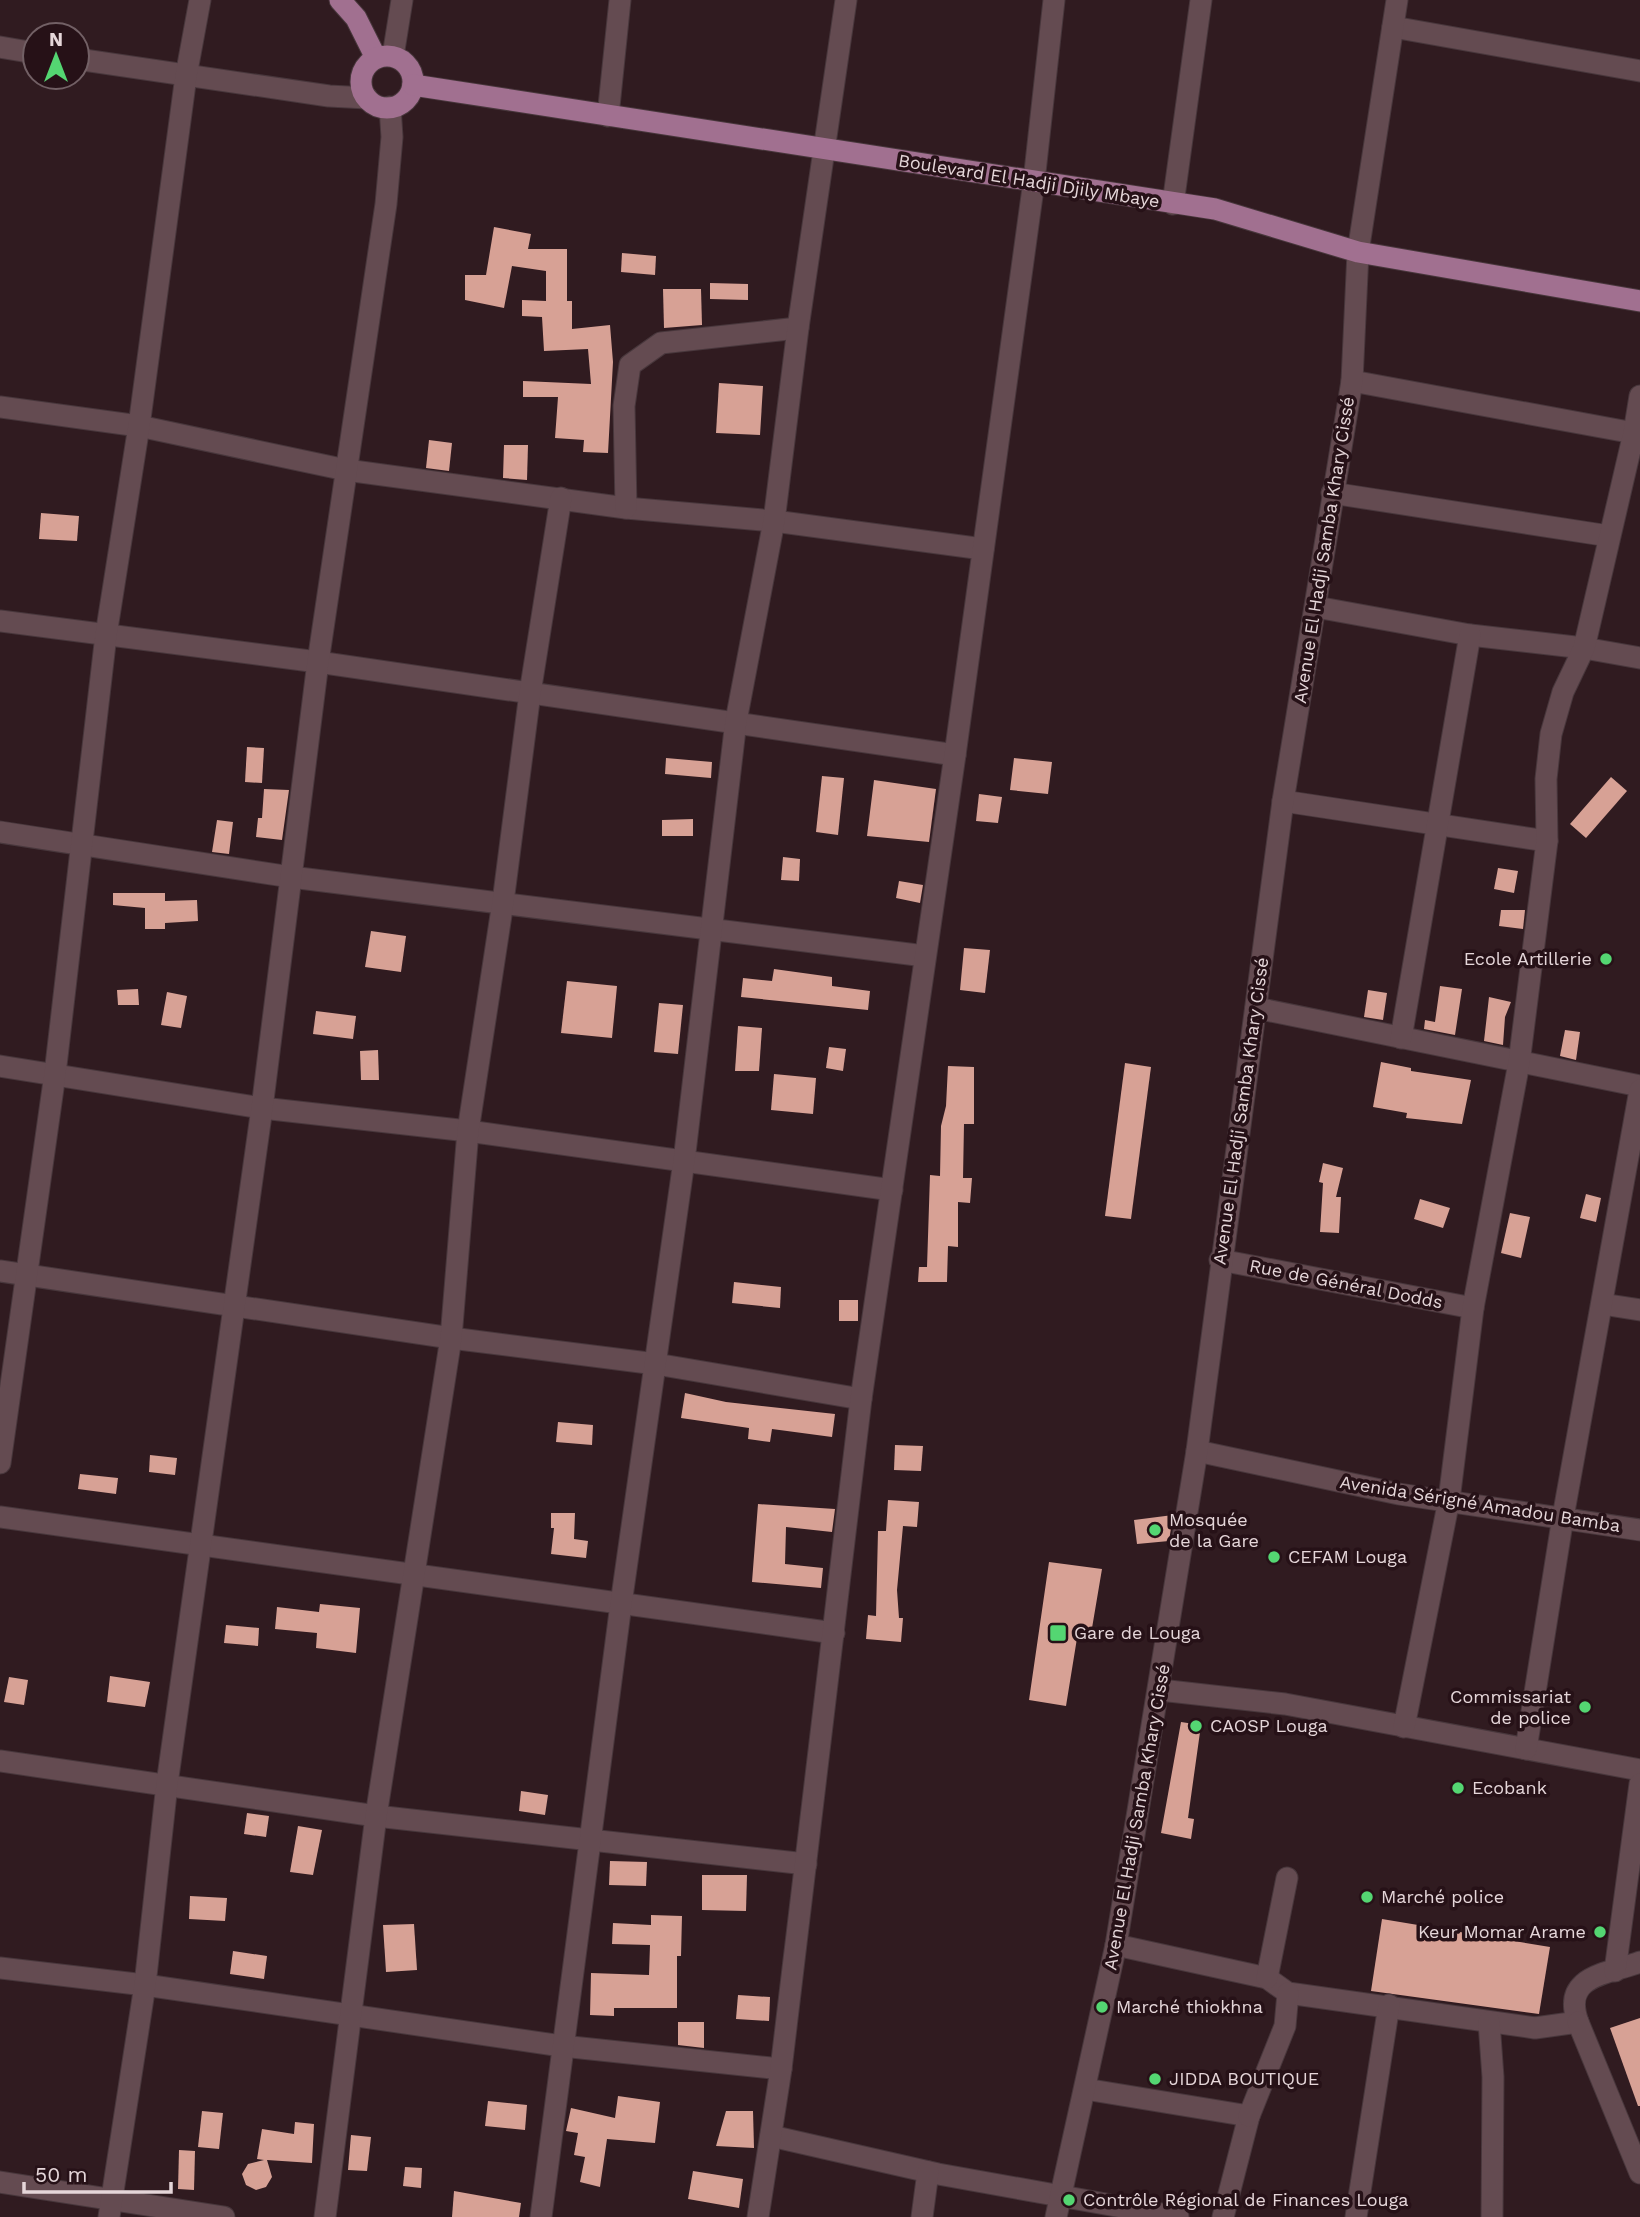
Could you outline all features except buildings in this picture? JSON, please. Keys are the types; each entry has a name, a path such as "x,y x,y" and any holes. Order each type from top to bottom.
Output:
{"main road":[{"path":"340,0 384,57 405,63 412,75 412,85 404,101 390,107 382,107 367,98 362,90 361,77 367,65 384,57"},
{"name":"Boulevard El Hadji Djily Mbaye","path":"412,85 1215,209 1358,251 1640,301"}],"street":[{"path":"0,1463 55,1074 106,635 139,426 186,76 200,0"},
{"path":"384,57 402,0"},
{"path":"608,116 620,0"},
{"path":"541,2217 621,1604 684,1161 736,721 774,520 798,328 846,0"},
{"path":"758,2217 781,2069 861,1399 984,549 1034,181 1054,0"},
{"path":"1172,204 1201,0"},
{"name":"Avenue El Hadji Samba Khary Cissé","path":"1056,2217 1116,1945 1160,1690 1197,1451 1220,1260 1283,801 1352,381 1358,251 1397,0"},
{"path":"1393,27 1640,71"},
{"path":"0,47 21,50"},
{"path":"91,61 329,96 367,98"},
{"path":"110,2209 145,1985 167,1784 262,1108 318,662 386,204 392,137 390,107"},
{"path":"626,508 624,406 630,365 661,343 798,328"},
{"path":"1352,381 1634,433"},
{"path":"1404,1727 1449,1500 1473,1308 1519,1063 1547,841 1546,779 1551,734 1563,692 1584,648 1609,536 1632,484 1634,433 1640,396"},
{"path":"0,407 139,426 346,470 626,508 774,520 984,549"},
{"path":"1332,493 1609,536"},
{"path":"325,2217 376,1816 416,1576 451,1338 468,1131 503,902 530,693 561,498"},
{"path":"1316,607 1470,635 1584,648 1640,658"},
{"path":"0,621 318,662 955,755"},
{"path":"1401,1038 1470,635"},
{"path":"1283,801 1547,841"},
{"path":"0,832 291,877 925,956"},
{"path":"1255,1008 1640,1088 1563,1517 1526,1749"},
{"path":"0,1066 262,1108 468,1131 892,1190"},
{"name":"Rue de Général Dodds","path":"1220,1260 1473,1308"},
{"path":"0,1271 451,1338 656,1364 861,1399"},
{"path":"1602,1304 1640,1310"},
{"name":"Avenida Sérigné Amadou Bamba","path":"1197,1451 1399,1494 1640,1530"},
{"path":"0,1517 834,1633"},
{"path":"1160,1690 1285,1704 1640,1770"},
{"path":"0,1761 376,1816 806,1864"},
{"path":"1615,1971 1640,1784"},
{"path":"1267,1978 1287,1878"},
{"path":"1116,1945 1267,1978 1288,1993 1389,2005 1535,2028 1578,2022"},
{"path":"1640,1962 1590,1976 1577,1993 1572,2006 1640,2173"},
{"path":"0,1968 145,1985 562,2046 781,2069"},
{"path":"1223,2217 1249,2116 1285,2026 1288,1993"},
{"path":"1356,2217 1389,2005"},
{"path":"1489,2022 1493,2077 1492,2217"},
{"path":"1085,2089 1249,2116"},
{"path":"771,2136 928,2172 1178,2217"},
{"path":"922,2217 928,2172"},
{"path":"0,2182 110,2209 224,2217"}],"place":[{"name":"Ecole Artillerie","path":"1606,959"},
{"name":"Mosquée de la Gare","path":"1155,1530"},
{"name":"CEFAM Louga","path":"1274,1557"},
{"name":"Gare de Louga","path":"1058,1633"},
{"name":"Commissariat de police","path":"1585,1707"},
{"name":"CAOSP Louga","path":"1196,1726"},
{"name":"Ecobank","path":"1458,1788"},
{"name":"Marché police","path":"1367,1897"},
{"name":"Keur Momar Arame","path":"1600,1932"},
{"name":"Marché thiokhna","path":"1102,2007"},
{"name":"JIDDA BOUTIQUE","path":"1155,2079"},
{"name":"Contrôle Régional de Finances Louga","path":"1069,2200"}]}
